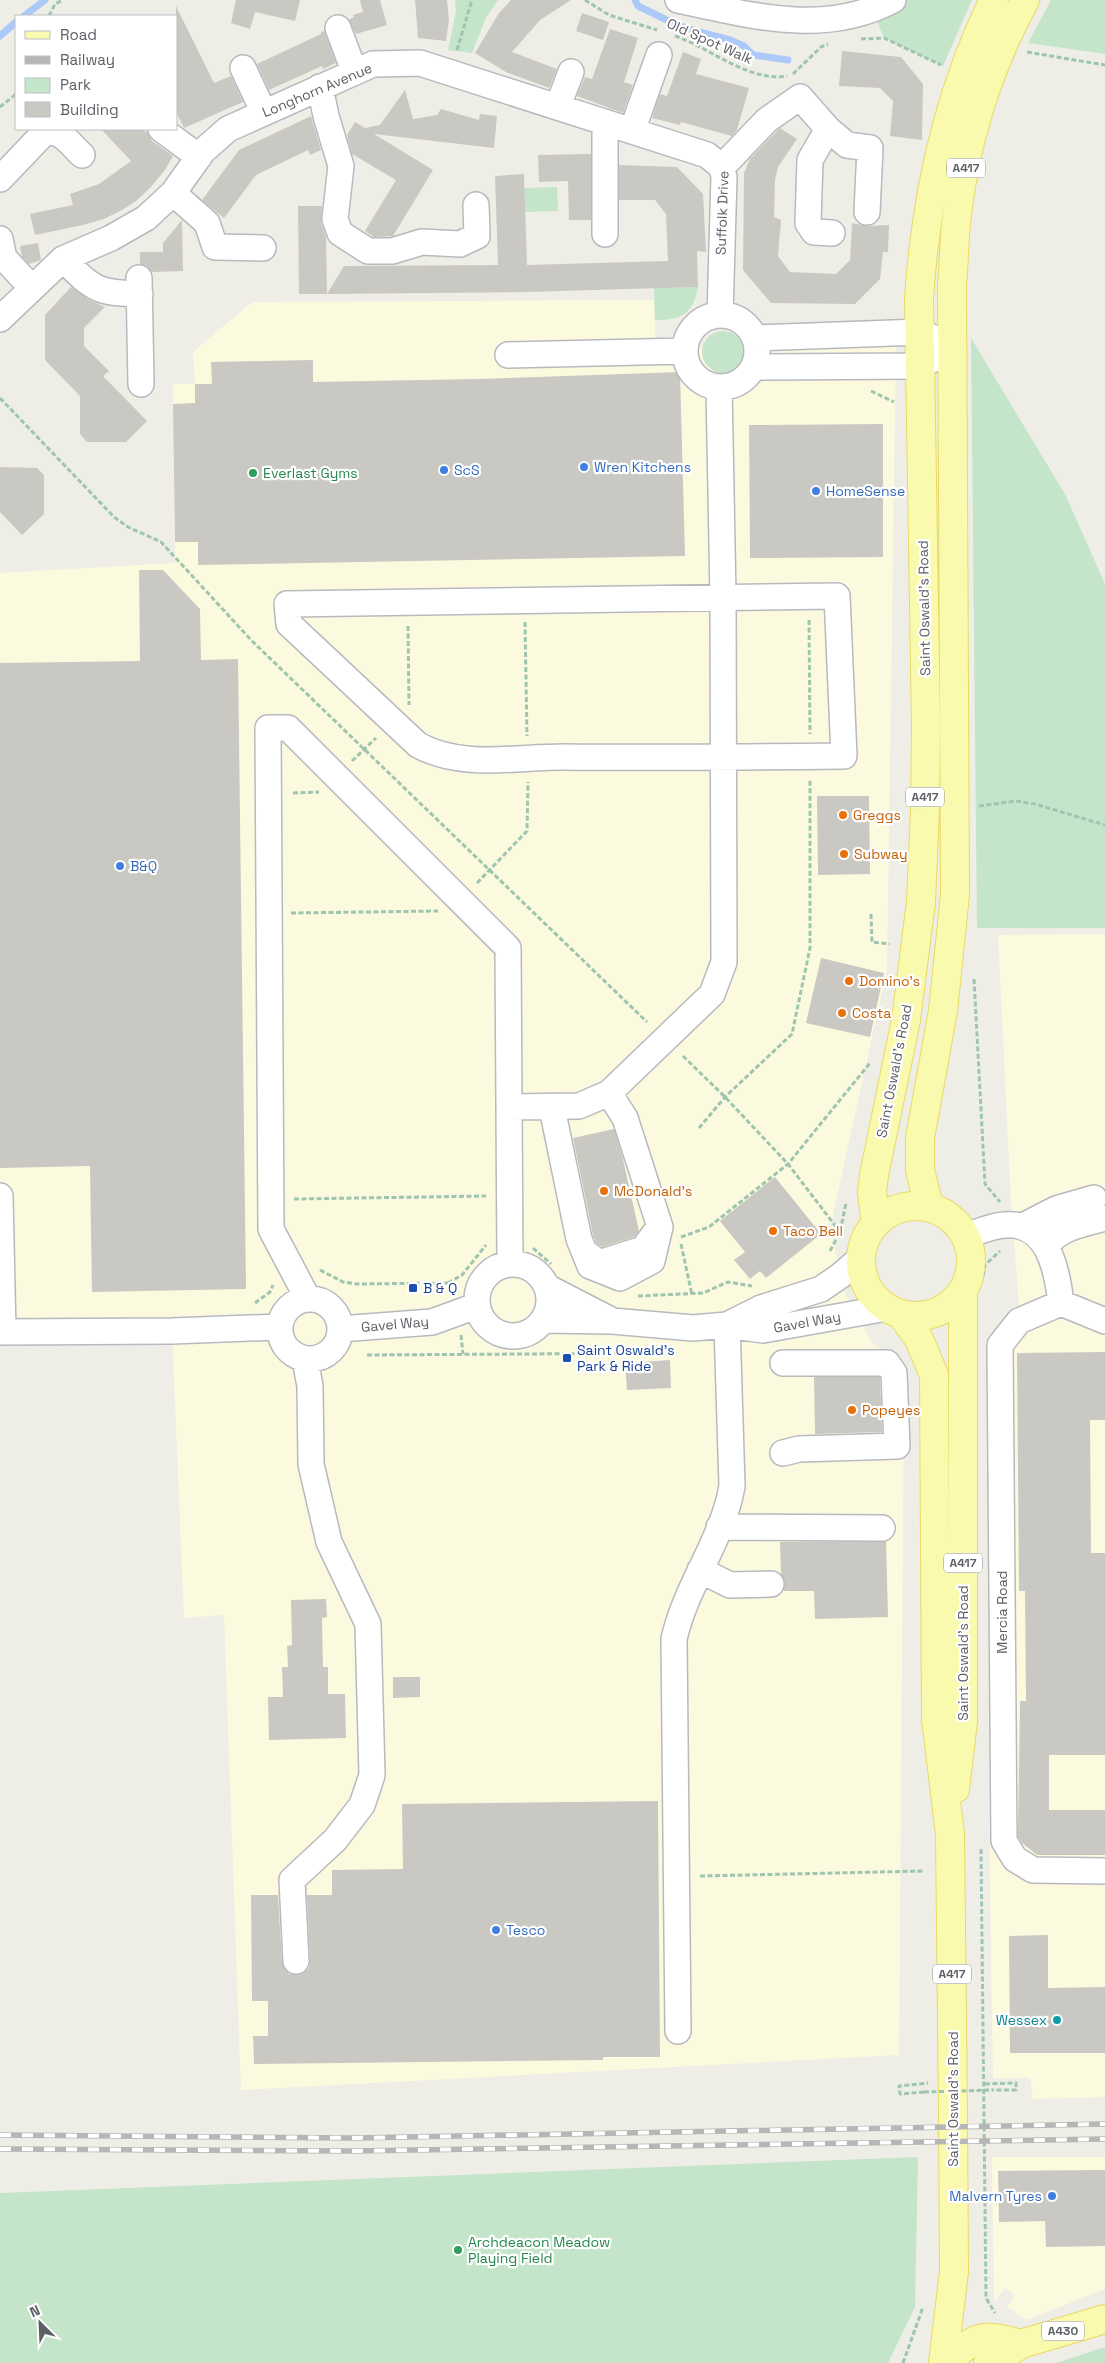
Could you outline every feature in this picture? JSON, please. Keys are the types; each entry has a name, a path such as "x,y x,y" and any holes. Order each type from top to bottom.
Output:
{"main road":[{"name":"Saint Oswald's Road","path":"876,1224 872,1193 874,1175 906,1020 921,893 926,727 920,366 922,262 934,174 962,73 994,0"},
{"name":"Saint Oswald's Road","path":"929,1207 920,1170 920,1138 942,1011 954,894 952,284 956,222 969,148 988,81 1025,0"},
{"name":"A417","path":"917,1206 929,1207 945,1214 961,1228 966,1236 972,1255 970,1275 963,1290 952,1304 933,1314 919,1316 894,1311 878,1301 866,1284 861,1258 867,1236 876,1224 895,1210 917,1206"},
{"name":"Saint Oswald's Road","path":"950,1834 963,1721 963,1290"},
{"name":"Saint Oswald's Road","path":"894,1311 919,1338 934,1375 936,1719 950,1834 954,2272 945,2363"},
{"name":"A430","path":"988,2363 1021,2344 1105,2319"},
{"path":"945,2363 968,2342 992,2336 1021,2344"}],"street":[{"path":"678,0 770,20 839,20 873,11 892,0"},
{"path":"338,28 354,71"},
{"path":"632,131 659,56"},
{"name":"Longhorn Avenue","path":"0,319 63,258 111,238 146,218 173,193 203,151 228,129 354,71 374,64 420,62 706,155 722,167"},
{"path":"243,68 264,113"},
{"path":"558,106 571,72"},
{"path":"320,87 326,116 341,166 335,219 340,233 368,251 392,251 422,242 460,244 477,236 476,205"},
{"name":"Suffolk Drive","path":"720,315 724,177 722,167 767,120 800,97 828,129"},
{"path":"604,234 606,122"},
{"path":"832,234 814,232 808,223 810,160 828,129 847,145 870,148 867,212"},
{"path":"162,130 199,157"},
{"path":"0,178 48,131 61,134 82,155"},
{"path":"173,193 207,222 215,247 263,248"},
{"path":"0,239 4,258 31,287"},
{"path":"63,258 84,280 104,292 140,286 141,384"},
{"path":"720,315 741,321 749,329 757,348 754,366 739,382 719,388 698,380 686,362 685,351 686,340 695,326 709,317 720,315"},
{"path":"754,338 920,332 953,347"},
{"path":"754,366 866,364 920,366 953,347"},
{"path":"508,355 685,351"},
{"path":"510,1107 552,1108 579,1106 609,1093 712,994 724,962 719,388"},
{"path":"808,596 837,596 844,756 561,757 528,759 450,758 433,754 418,745 289,624 287,604 780,597 808,596"},
{"path":"308,1298 271,1228 268,728 288,728 508,948 510,1263"},
{"path":"552,1108 579,1239 584,1251 599,1263 643,1249 660,1227 625,1118 609,1093"},
{"path":"0,1196 1,1332 172,1331 279,1327"},
{"path":"966,1236 1003,1225 1024,1226 1056,1209 1099,1208"},
{"path":"1046,1246 1054,1234 1099,1208"},
{"path":"1024,1226 1037,1235 1046,1246 1058,1274 1061,1303 1105,1321"},
{"path":"543,1320 612,1320 693,1328 727,1325 761,1308 821,1290 861,1258"},
{"path":"510,1263 523,1265 536,1271 549,1293 548,1308 543,1320 534,1330 522,1336 500,1335 467,1309 481,1282 489,1272 510,1263"},
{"path":"546,1287 612,1320"},
{"path":"308,1298 328,1304 336,1312 340,1329 337,1343 331,1351 316,1359 305,1359 295,1356 287,1349 281,1340 279,1327 282,1316 288,1308 308,1298"},
{"name":"Mercia Road","path":"1061,1303 1019,1321 1000,1345 1004,1841 1015,1859 1033,1870 1105,1870"},
{"name":"Gavel Way","path":"340,1329 432,1322 467,1309"},
{"name":"Gavel Way","path":"727,1325 763,1330 894,1311"},
{"path":"678,2032 674,1639 679,1618 730,1501 732,1486 727,1325"},
{"path":"296,1962 292,1880 336,1840 362,1805 372,1775 368,1624 329,1542 311,1464 310,1386 305,1359"},
{"path":"783,1363 887,1363 894,1373 898,1446 799,1449 783,1453"},
{"path":"719,1527 882,1528"},
{"path":"700,1570 730,1584 771,1584"}],"path":[{"path":"50,15 55,4 62,0"},
{"path":"450,73 472,0"},
{"name":"Old Spot Walk","path":"585,0 609,15 684,39 748,72 776,77 792,75 821,47 835,41"},
{"path":"855,40 884,38 962,73"},
{"path":"1002,48 1105,65"},
{"path":"0,107 15,95"},
{"path":"866,364 865,388 893,401 895,408"},
{"path":"0,398 114,517 128,527 161,542 252,641 490,870 535,916 725,1097 788,1164 840,1232"},
{"path":"699,1128 725,1097 792,1034 810,948 808,596"},
{"path":"270,914 450,911 527,831 528,759 525,600"},
{"path":"971,807 1016,801 1025,802 1105,825"},
{"path":"692,1295 680,1238 709,1227 788,1164 876,1056 874,1066"},
{"path":"827,1256 840,1232 848,1193"},
{"path":"272,1200 510,1196"},
{"path":"247,1306 262,1299 270,1292 274,1284 272,1277 307,1256 318,1268 343,1282 374,1285 448,1283 462,1275 486,1245 489,1236"},
{"path":"448,1283 467,1309 463,1354"},
{"path":"367,1355 685,1353"},
{"path":"924,1861 924,1881"},
{"path":"676,1876 924,1871"},
{"path":"929,2074 930,2102"},
{"path":"929,2083 899,2086 900,2094 1016,2090 1016,2083 985,2084"},
{"path":"902,2363 925,2300"}],"shaded area":[{"path":"654,300 656,350 896,342 887,969 830,1228 846,1295 871,1341 894,1361 904,1408 899,2055 241,2090 224,1615 184,1618 172,1331 0,1332 0,573 175,563 173,384 195,384 193,352 252,302"},
{"path":"1105,934 1105,2097 1033,2099 1030,2078 993,2078 987,1341 1019,1305 1011,1202 998,935"},
{"path":"992,2157 1105,2157 1105,2289 1027,2320 1007,2307 1015,2295 1005,2288 996,2300 994,2299"}],"green space":[{"path":"455,0 498,0 486,18 472,53 448,50 456,12"},
{"path":"893,0 972,0 943,66 884,38 873,11"},
{"path":"1051,0 1105,0 1105,54 1028,43"},
{"path":"557,187 558,211 525,212 524,188"},
{"path":"698,287 693,304 684,314 672,319 655,320 654,288"},
{"path":"727,331 735,334 741,340 744,352 741,364 735,370 719,373 711,370 705,364 702,348 705,340 711,334"},
{"path":"971,338 1065,494 1105,584 1105,928 977,928"},
{"name":"Archdeacon Meadow Playing Field","path":"918,2157 915,2307 888,2363 0,2363 0,2193"},
{"path":"1105,2347 1105,2363 1056,2363"}],"building":[{"path":"236,0 300,0 295,21 255,12 250,29 231,23"},
{"path":"360,0 380,0 387,25 356,34 349,20 354,17 353,15 363,12"},
{"path":"415,0 447,0 449,20 446,41 418,38"},
{"path":"511,0 571,0 540,20 512,52 557,69 549,88 506,72 475,53 499,13"},
{"path":"176,6 214,83 231,76 243,102 184,128 178,116 178,15 176,15"},
{"path":"582,13 609,22 603,40 576,31"},
{"path":"610,29 638,38 624,82 633,85 623,113 577,96 585,77 592,79"},
{"path":"324,31 336,63 323,69 322,66 269,90 257,64"},
{"path":"842,51 901,57 923,84 922,140 890,136 893,101 880,88 839,86"},
{"path":"683,52 701,59 696,74 749,88 737,130 732,136 681,122 680,125 652,118 660,94 667,96"},
{"path":"405,90 413,119 437,115 441,109 479,120 480,114 497,116 494,148 374,134 433,170 393,236 374,237 365,231 396,180 352,154 347,135 355,122 365,128 380,125"},
{"path":"311,116 321,150 310,155 308,150 256,175 224,218 202,200 239,150"},
{"path":"780,128 797,139 778,167 775,180 774,217 781,220 778,256 790,272 836,274 850,260 852,223 867,226 889,225 888,252 883,252 880,279 855,304 771,303 743,270 744,173 750,159"},
{"path":"102,130 143,130 147,132 152,141 173,156 165,170 150,188 136,201 122,210 104,219 35,235 30,214 73,205 70,194 99,184 131,161"},
{"path":"591,154 591,220 569,220 568,181 539,182 538,155"},
{"path":"619,165 677,167 703,194 706,252 697,251 698,287 526,292 327,294 344,266 498,265 495,176 524,174 527,265 668,261 666,214 655,200 619,200"},
{"path":"298,206 322,206 321,223 326,237 327,294 299,294"},
{"path":"182,220 183,271 152,272 146,266 140,264 140,252 163,252 163,243"},
{"path":"38,243 41,260 29,264 22,257 20,246"},
{"path":"71,287 89,300 105,307 84,328 84,346 109,371 103,376 147,421 126,442 87,442 80,434 80,396 45,360 45,315"},
{"path":"313,360 313,382 680,372 685,556 198,565 198,542 175,542 173,404 195,403 195,384 212,384 211,362"},
{"name":"HomeSense","path":"883,424 883,557 750,558 749,425"},
{"path":"0,467 37,468 44,475 44,514 22,535 0,512"},
{"name":"B&Q","path":"139,570 163,570 200,609 201,660 238,659 246,1289 92,1292 90,1166 0,1168 0,663 140,661"},
{"path":"817,796 869,796 870,874 818,875"},
{"path":"821,958 884,973 870,1037 806,1023"},
{"name":"McDonald's","path":"614,1129 622,1155 639,1231 634,1237 602,1247 596,1243 593,1235 573,1138"},
{"name":"Taco Bell","path":"775,1177 821,1234 766,1278 760,1271 750,1279 734,1260 745,1252 720,1221"},
{"path":"1105,1352 1105,1420 1090,1420 1091,1553 1105,1553 1105,1755 1049,1755 1049,1810 1105,1810 1105,1855 1037,1855 1022,1843 1018,1837 1020,1701 1026,1701 1025,1591 1019,1591 1017,1353"},
{"path":"670,1360 671,1388 627,1390 625,1363"},
{"name":"Popeyes","path":"814,1377 880,1377 882,1432 815,1434"},
{"path":"886,1541 888,1617 815,1619 814,1591 783,1591 785,1583 781,1574 780,1542"},
{"path":"326,1599 327,1617 322,1618 323,1667 328,1667 328,1694 345,1694 346,1738 269,1740 268,1697 283,1697 282,1667 288,1667 287,1646 292,1645 291,1600"},
{"path":"393,1677 420,1677 420,1697 393,1698"},
{"name":"Tesco","path":"658,1801 660,2057 603,2057 603,2060 254,2064 253,2036 268,2036 268,2001 252,2001 251,1895 278,1895 282,1962 289,1974 297,1975 309,1968 310,1961 307,1895 332,1895 332,1870 403,1869 402,1804"},
{"name":"Wessex","path":"1048,1935 1048,1988 1105,1987 1105,2053 1010,2053 1009,1936"},
{"name":"Malvern Tyres","path":"1105,2170 1105,2246 1046,2247 1045,2221 999,2222 998,2171"}],"waterway":[{"path":"25,15 45,0"},
{"path":"635,0 638,6 673,23 730,40 744,46 753,55 788,60"},
{"path":"0,36 15,23"}],"railway":[{"path":"0,2135 356,2138 1105,2124"},
{"path":"0,2149 353,2151 1105,2139"}],"place":[{"name":"Wren Kitchens","path":"584,467"},
{"name":"ScS","path":"444,470"},
{"name":"Everlast Gyms","path":"253,473"},
{"name":"HomeSense","path":"816,491"},
{"name":"Greggs","path":"843,815"},
{"name":"Subway","path":"844,854"},
{"name":"B&Q","path":"120,866"},
{"name":"Domino's","path":"849,981"},
{"name":"Costa","path":"842,1013"},
{"name":"McDonald's","path":"604,1191"},
{"name":"Taco Bell","path":"773,1231"},
{"name":"B & Q","path":"413,1288"},
{"name":"Saint Oswald's Park & Ride","path":"567,1358"},
{"name":"Popeyes","path":"852,1410"},
{"name":"Tesco","path":"496,1930"},
{"name":"Wessex","path":"1057,2020"},
{"name":"Malvern Tyres","path":"1052,2196"},
{"name":"Archdeacon Meadow Playing Field","path":"458,2250"}]}
